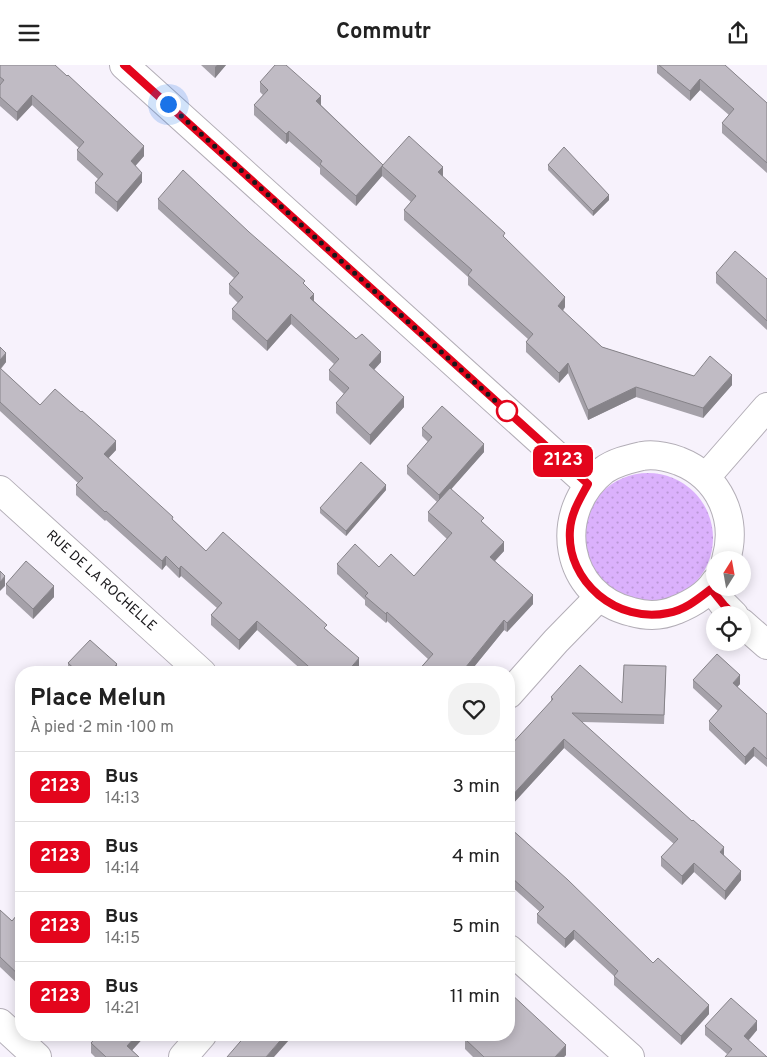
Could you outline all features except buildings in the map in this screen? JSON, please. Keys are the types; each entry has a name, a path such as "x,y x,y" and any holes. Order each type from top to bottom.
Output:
{"street":[{"path":"124,65 588,484"},
{"path":"706,477 767,407"},
{"path":"706,591 692,604 669,613 644,615 620,609 599,597 583,578 573,555 570,530 576,506 588,484 605,469 625,459 647,455 670,457 689,465 706,477 723,500 730,523 729,551"},
{"name":"RUE DE LA ROCHELLE","path":"0,490 194,666"},
{"path":"515,688 599,597"},
{"path":"751,631 767,645"},
{"path":"515,954 630,1057"},
{"path":"0,1023 15,1037"},
{"path":"20,1041 37,1057"},
{"path":"182,1057 197,1041"}],"shaded area":[{"path":"648,473 673,478 694,492 708,513 713,538 711,551 706,551 706,567 694,584 673,598 648,603 623,598 602,584 588,563 583,538 588,513 602,492 623,478"}],"bus line":[{"name":"2123","path":"124,65 588,484 576,506 570,530 573,555 583,578 599,597 620,609 644,615 669,613 680,609 692,604 711,589 725,606"}],"route":[{"path":"168,104 512,416 507,411"}]}
